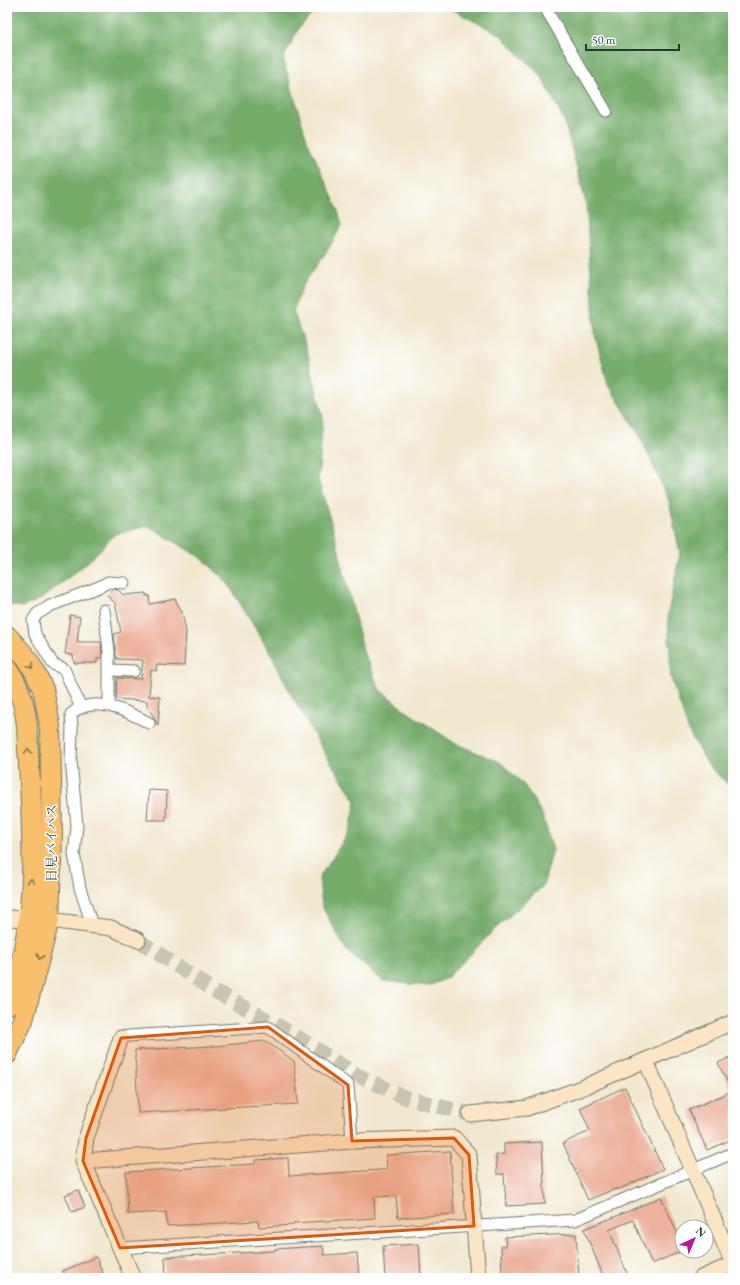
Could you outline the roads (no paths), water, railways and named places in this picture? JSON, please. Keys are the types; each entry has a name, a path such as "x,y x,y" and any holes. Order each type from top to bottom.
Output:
{"highway":[{"name":"日見バイパス","path":"7,636 25,656 43,689 50,727 52,833 49,920 23,1020 7,1054"},
{"name":"日見バイパス","path":"7,668 16,685 26,712 32,839 32,886 24,949 7,1005"}],"street":[{"path":"546,7 606,111"},
{"path":"81,708 64,669 53,664 35,634 34,620 37,614 50,606 108,582 124,583"},
{"path":"104,610 109,651 109,706"},
{"path":"109,670 134,671"},
{"path":"92,925 80,888 74,854 77,826 71,760 71,714 77,709 92,705 109,706 132,714 149,723"},
{"path":"7,918 49,920 111,928 138,940"},
{"path":"470,1114 527,1108 584,1087 733,1022"},
{"path":"133,1278 83,1161 86,1138 121,1038 128,1036 268,1027 348,1085 352,1141"},
{"path":"646,1061 733,1264 701,1278"},
{"path":"83,1161 352,1141 454,1138 469,1155 478,1278"},
{"path":"120,1248 575,1220 733,1153"}],"tunnel":[{"path":"138,940 215,991 289,1032 355,1074 404,1097 470,1114"}]}
